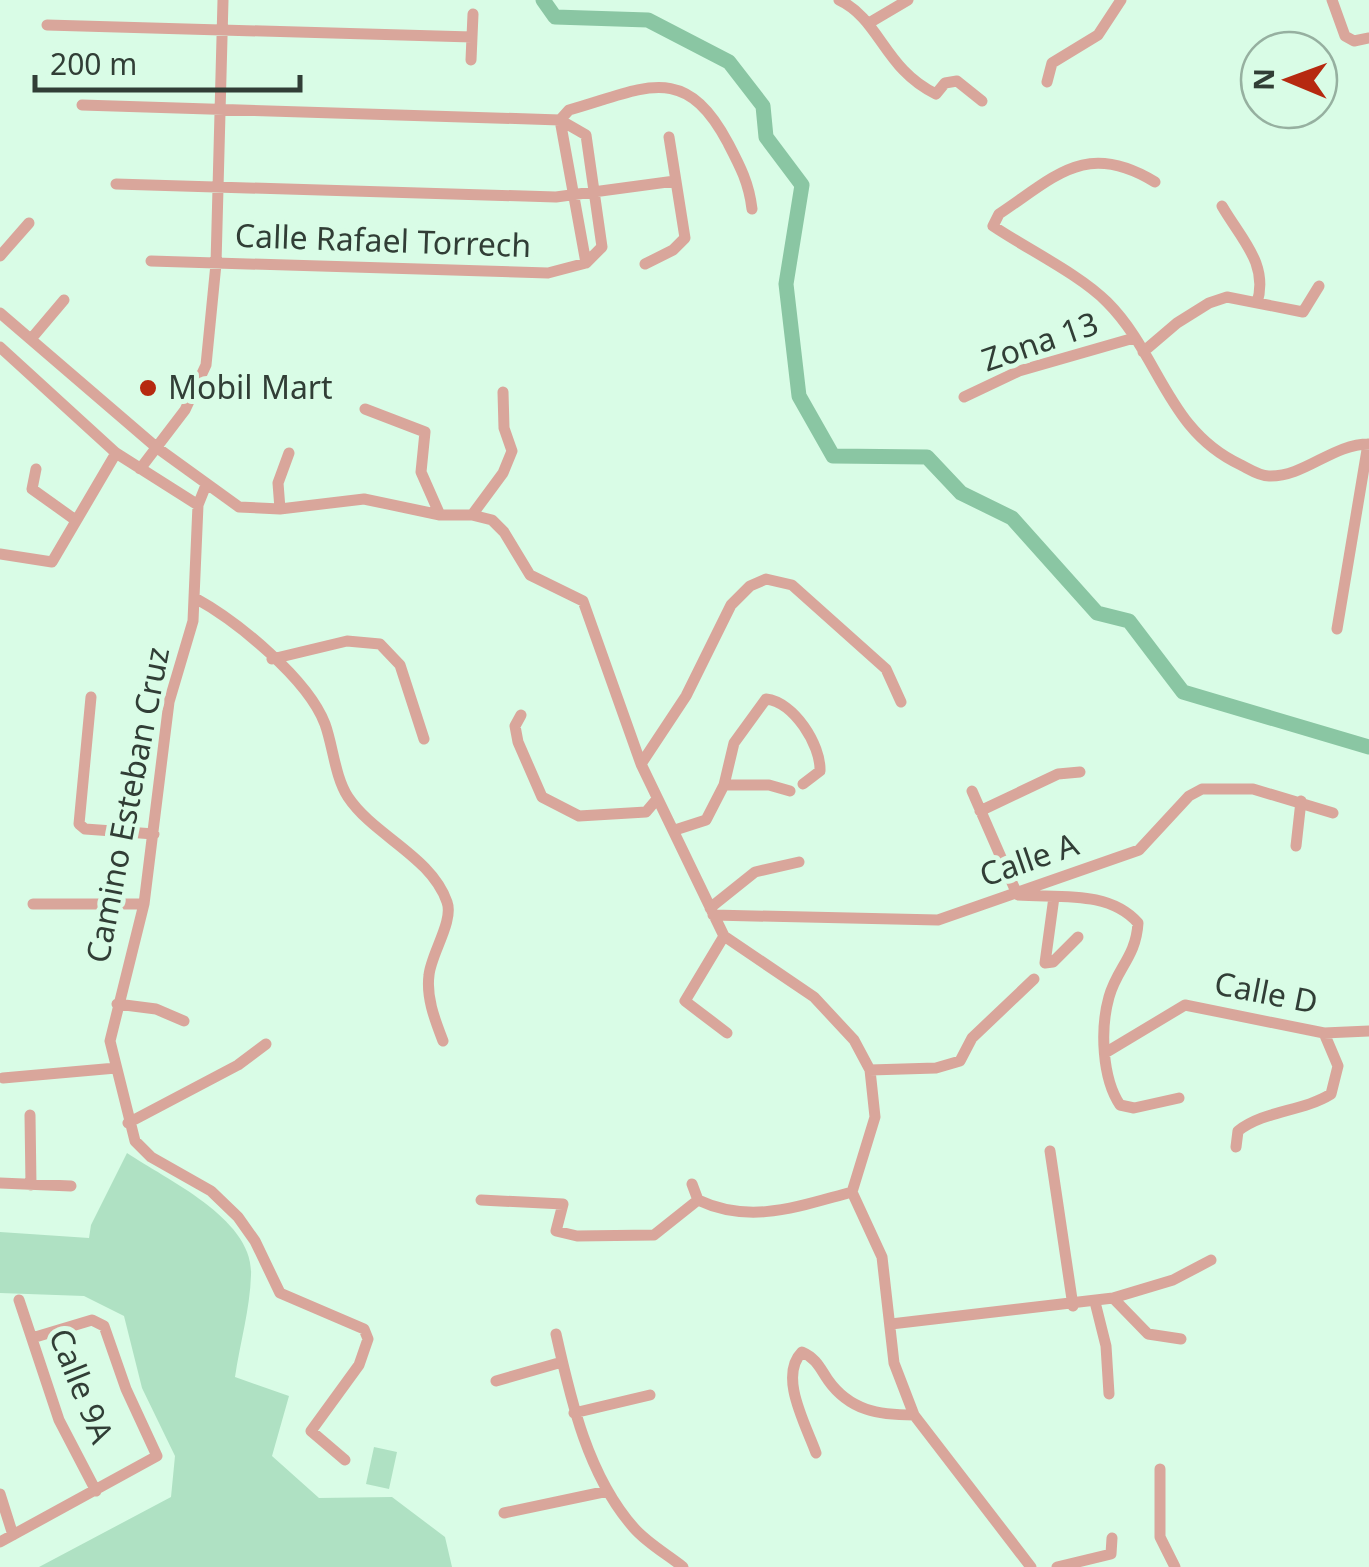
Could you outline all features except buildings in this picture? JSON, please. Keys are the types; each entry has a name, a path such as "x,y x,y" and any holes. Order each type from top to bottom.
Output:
{"street":[{"path":"140,469 186,410 206,365 216,264 223,0"},
{"path":"839,0 869,22 906,76 936,94 945,83 956,81 982,100"},
{"path":"869,22 908,0"},
{"path":"1047,82 1052,63 1098,36 1121,0"},
{"path":"1332,0 1345,36 1354,41 1369,38"},
{"path":"471,60 473,14"},
{"path":"47,25 472,37"},
{"path":"560,120 569,110 664,85 692,94 714,117 749,184 752,209"},
{"path":"82,105 560,120 586,135 597,193 602,247 586,262"},
{"name":"Calle Rafael Torrech","path":"152,262 548,274 586,262 560,120"},
{"path":"645,264 674,250 684,238 669,138"},
{"path":"1154,182 1130,167 1078,163 1000,214 993,226 1106,301 1143,352 1188,429 1226,458 1265,476 1290,473 1350,444 1368,444 1336,629"},
{"path":"116,184 574,196 675,181"},
{"path":"1222,206 1261,267 1264,282 1257,303"},
{"path":"0,256 29,222"},
{"path":"1143,352 1209,303 1227,297 1303,312 1318,286"},
{"path":"31,339 64,300"},
{"path":"0,313 156,446 239,507 280,509 364,499 440,516 472,514 492,520 504,532 530,575 582,601 641,764 724,936 814,997 854,1040 870,1070 875,1117 852,1192 882,1257 894,1363 914,1416 1031,1567"},
{"name":"Zona 13","path":"964,397 1020,371 1134,338"},
{"path":"0,347 116,453 198,505"},
{"path":"472,514 503,474 512,451 504,428 503,392"},
{"path":"365,409 424,432 420,472 440,516"},
{"path":"0,554 52,562 116,453"},
{"path":"280,509 278,484 289,453"},
{"path":"36,468 32,489 74,519"},
{"name":"Camino Esteban Cruz","path":"206,485 198,505 193,621 169,702 144,904 110,1041 135,1141 151,1157 210,1191 238,1217 256,1241 280,1293 364,1328 368,1339 359,1365 311,1431 345,1460"},
{"path":"641,764 686,696 731,605 750,586 766,580 792,584 886,669 900,702"},
{"path":"195,598 233,619 324,720 348,796 431,876 447,902 449,914 433,950 428,979 431,1010 443,1041"},
{"path":"272,658 347,641 380,644 400,665 424,739"},
{"path":"91,697 79,824 85,829 154,834"},
{"path":"675,830 706,820 724,785 734,742 766,699 779,700 789,710 820,755 820,772 803,784"},
{"path":"520,715 515,726 518,742 542,797 579,816 646,812 657,799"},
{"path":"980,811 1058,774 1080,772"},
{"path":"724,785 770,785 790,791"},
{"name":"Calle A","path":"711,912 938,920 1140,850 1189,796 1202,788 1252,789 1332,813"},
{"path":"972,791 1015,894 1105,900 1126,910 1138,924 1136,946 1109,996 1108,1087 1120,1104 1134,1108 1178,1098"},
{"path":"1296,846 1301,801"},
{"path":"711,912 755,872 799,862"},
{"path":"1054,897 1045,963 1058,958 1078,937"},
{"path":"33,904 144,904"},
{"path":"724,936 685,1000 728,1033"},
{"path":"870,1070 936,1068 960,1061 972,1038 1034,979"},
{"path":"117,1004 156,1009 184,1022"},
{"name":"Calle D","path":"1106,1053 1185,1005 1324,1034 1369,1032"},
{"path":"1236,1146 1238,1131 1252,1120 1312,1106 1331,1094 1338,1066 1324,1034"},
{"path":"128,1123 238,1066 266,1044"},
{"path":"3,1078 116,1068"},
{"path":"30,1115 31,1185"},
{"path":"1050,1151 1073,1306"},
{"path":"0,1183 71,1186"},
{"path":"692,1184 698,1200 716,1208 764,1216 852,1192"},
{"path":"481,1200 563,1204 556,1231 577,1236 654,1235 698,1200"},
{"path":"891,1324 1095,1302 1173,1280 1211,1260"},
{"path":"1113,1298 1148,1334 1181,1339"},
{"name":"Calle 9A","path":"19,1300 59,1420 96,1490"},
{"path":"1095,1302 1106,1346 1109,1394"},
{"path":"0,1542 157,1456 126,1388 104,1326 92,1320 32,1338"},
{"path":"556,1334 574,1413 608,1491 636,1530 683,1567"},
{"path":"816,1453 792,1382 794,1360 802,1352 813,1357 830,1384 852,1405 882,1415 914,1416"},
{"path":"496,1381 562,1362"},
{"path":"574,1413 650,1396"},
{"path":"1160,1469 1160,1537 1175,1567"},
{"path":"504,1513 608,1491"},
{"path":"0,1494 14,1535"},
{"path":"1057,1567 1111,1554 1112,1538"}],"green space":[{"path":"127,1153 205,1203 239,1236 248,1255 251,1275 235,1377 289,1396 272,1456 319,1498 392,1497 445,1537 452,1567 39,1567 171,1497 175,1456 142,1388 124,1316 84,1296 0,1293 0,1232 89,1238 91,1225"},
{"path":"374,1447 397,1452 389,1489 366,1484"}],"waterway":[{"path":"543,0 555,17 648,20 729,62 763,106 766,137 802,185 786,284 799,396 833,456 927,457 961,493 1012,518 1097,613 1129,621 1183,692 1369,747"}],"place":[{"name":"Mobil Mart","path":"148,388"}]}
